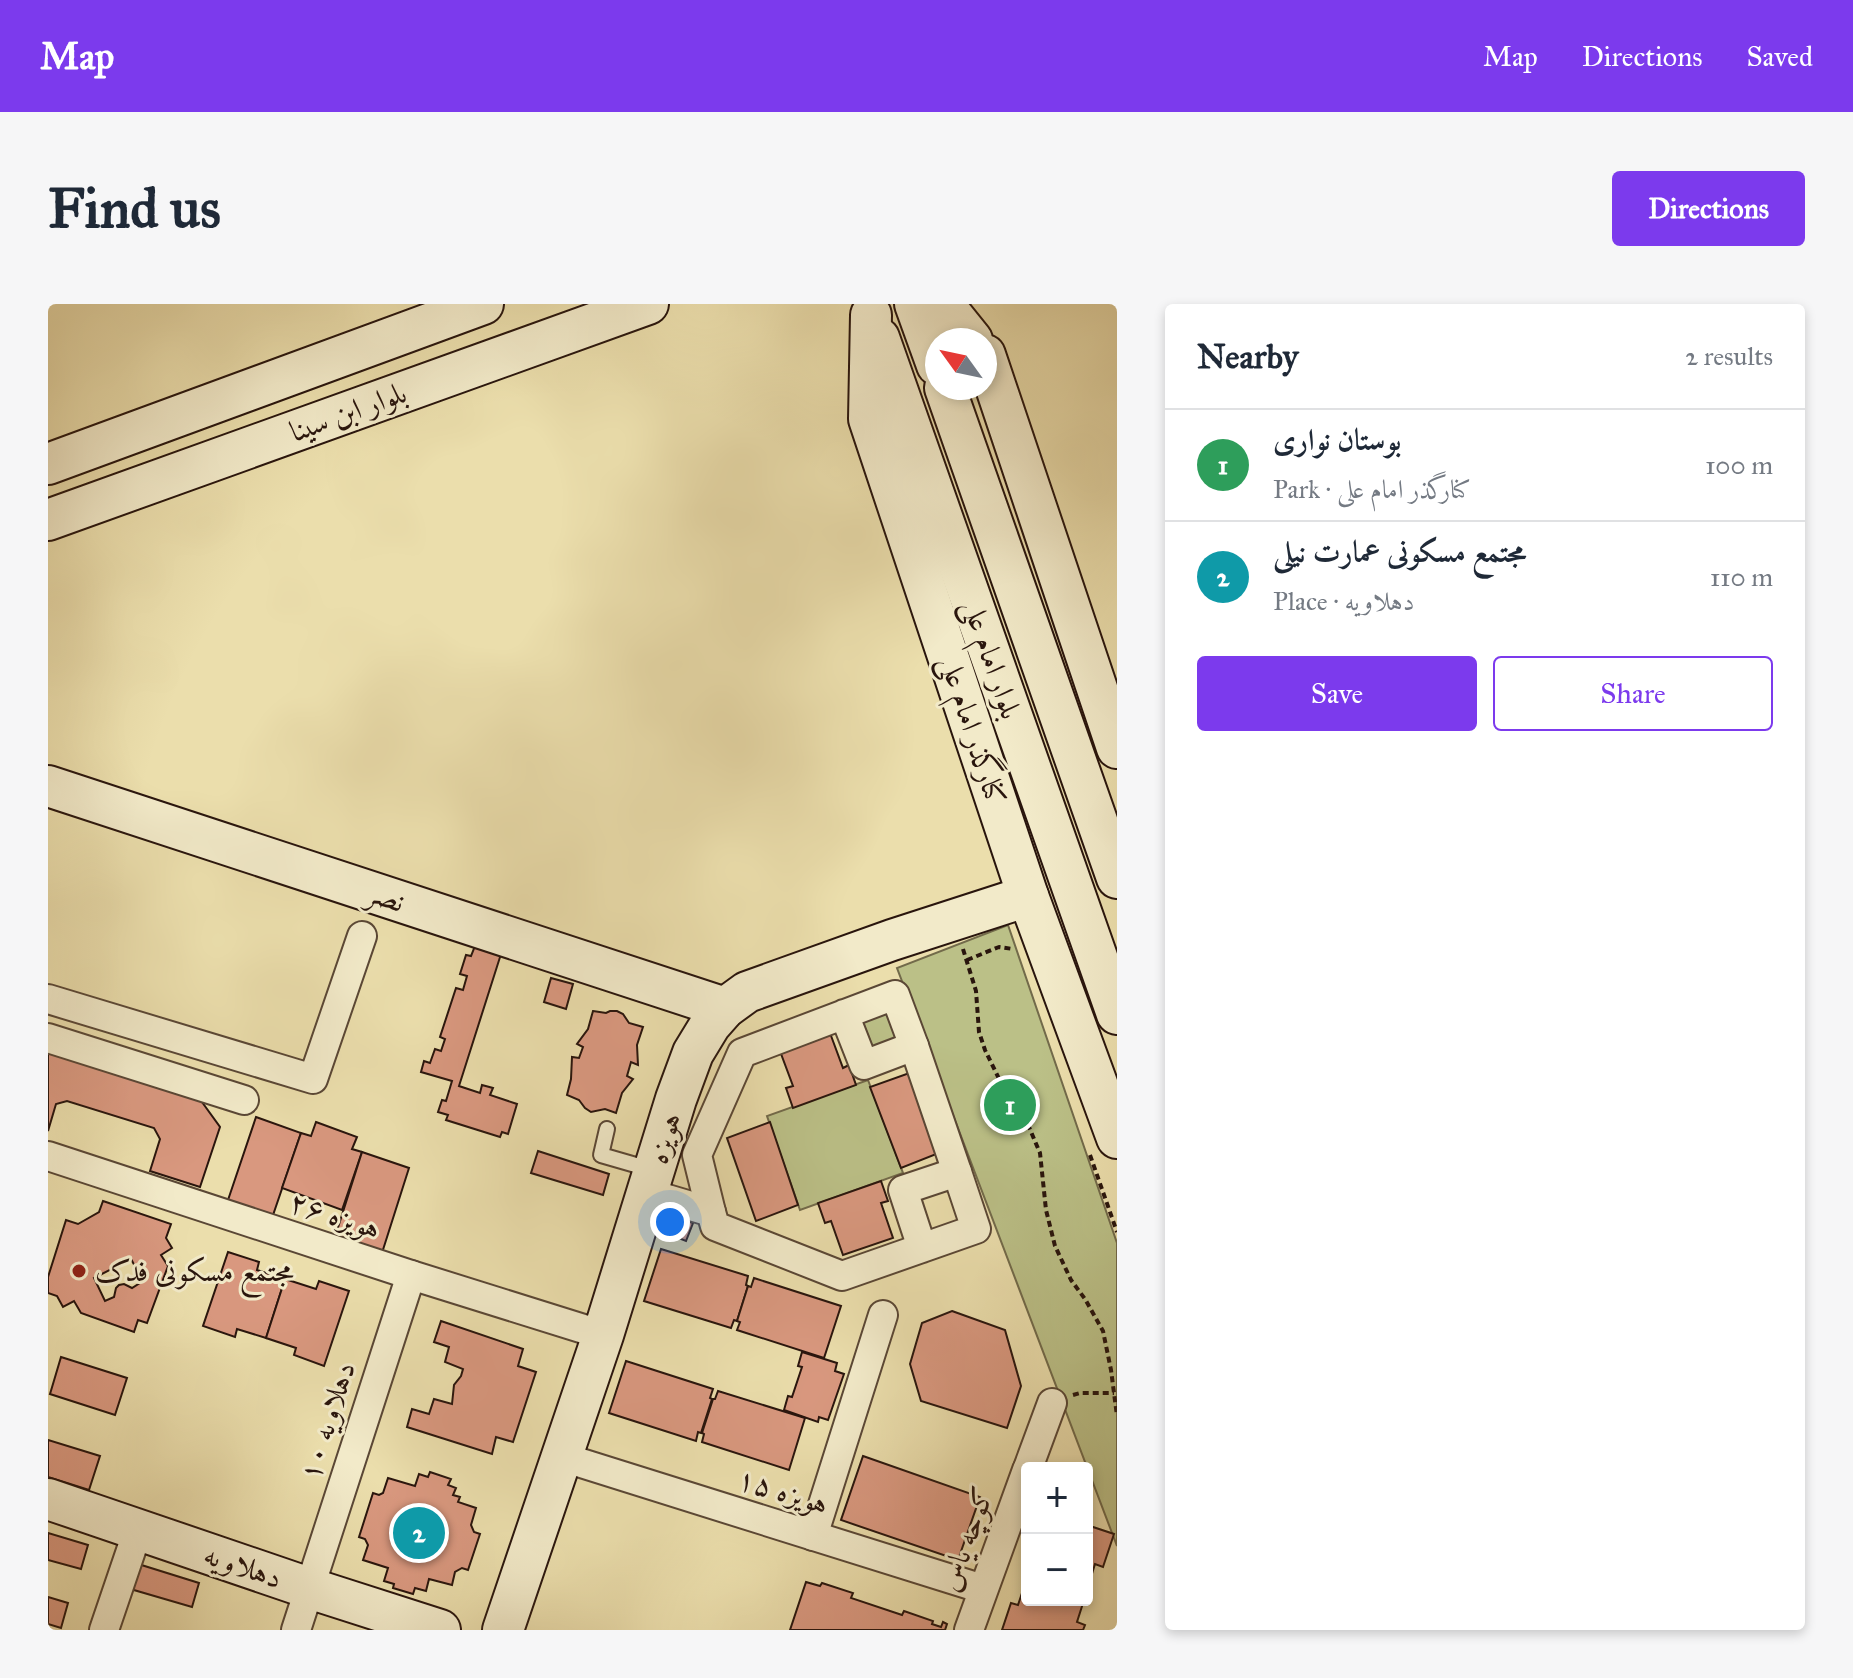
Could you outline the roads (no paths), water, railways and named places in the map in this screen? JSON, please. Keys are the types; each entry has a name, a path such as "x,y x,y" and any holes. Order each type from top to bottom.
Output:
{"main road":[{"name":"بلوار ابن سینا","path":"48,464 483,304"},
{"name":"بلوار ابن سینا","path":"48,520 648,304"},
{"path":"915,304 925,332"},
{"path":"943,304 962,328"},
{"name":"کنارگذر امام علی","path":"869,309 869,419 1028,896 1117,1138"},
{"name":"بلوار امام علی","path":"869,309 1117,1014"},
{"path":"997,391 1117,748"},
{"name":"بلوار امام علی","path":"949,400 1117,878"},
{"name":"نصر","path":"48,786 725,1008"},
{"name":"هویزه","path":"503,1630 603,1335 676,1099 693,1053 710,1025 725,1008 747,992 1028,896"},
{"name":"دهلاویه","path":"48,1499 440,1630"}],"street":[{"path":"48,999 313,1079 362,936"},
{"path":"895,995 976,1229 842,1276 715,1226 697,1155 742,1053 844,1014 895,995"},
{"path":"844,1014 864,1065 914,1046"},
{"path":"48,1038 244,1100"},
{"name":"هویزه ۲۶","path":"48,1156 603,1335"},
{"path":"922,1248 903,1190 957,1172"},
{"path":"650,1182 711,1212"},
{"name":"دهلاویه ۱۰","path":"296,1630 411,1275"},
{"path":"813,1536 883,1315"},
{"name":"کوچه یاس","path":"1030,1462 1052,1403"},
{"name":"هویزه ۱۵","path":"562,1457 983,1589"},
{"name":"کوچه یاس","path":"969,1630 1021,1485"},
{"path":"104,1630 138,1530"}],"lane":[{"path":"607,1129 601,1155 650,1182"}],"place":[{"name":"بوستان نواری","path":"1010,1105"},
{"name":"مجتمع مسکونی فدک","path":"79,1271"},
{"name":"مجتمع مسکونی عمارت نیلی","path":"419,1533"}]}
